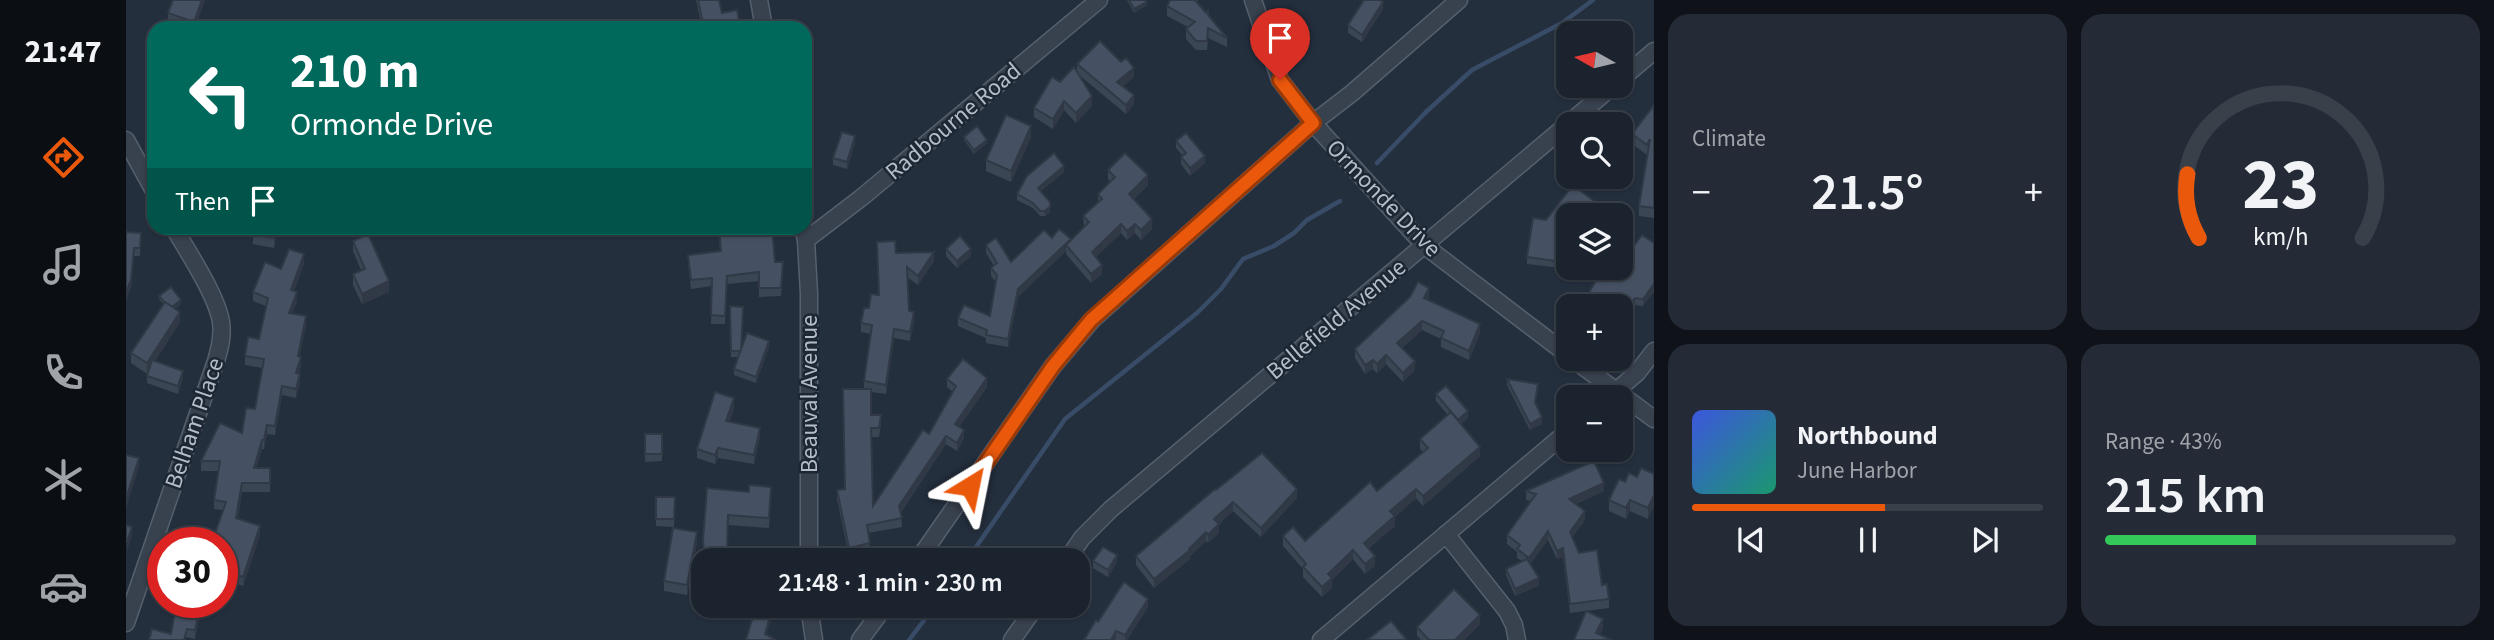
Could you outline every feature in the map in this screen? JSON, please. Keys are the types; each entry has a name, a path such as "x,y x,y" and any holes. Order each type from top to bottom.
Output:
{"street":[{"path":"759,0 763,21"},
{"name":"Radbourne Road","path":"812,230 861,198 1099,0"},
{"name":"Ormonde Drive","path":"1253,0 1280,80 1313,123 1425,246 1556,346"},
{"path":"926,548 1053,366 1091,320 1313,123 1352,93 1459,0"},
{"path":"1633,69 1654,51"},
{"name":"Bellefield Avenue","path":"1075,548 1111,509 1599,98"},
{"path":"126,140 147,178"},
{"name":"Belham Place","path":"126,623 216,361 222,336 214,301 178,235"},
{"name":"Beauval Avenue","path":"805,235 809,294 809,548"},
{"path":"1623,385 1637,373 1654,351"},
{"path":"1587,371 1603,385"},
{"path":"1633,406 1654,419"},
{"path":"1321,640 1556,441"},
{"path":"1446,534 1507,611 1517,640"},
{"path":"810,618 814,640"},
{"path":"860,640 876,618"},
{"path":"1012,640 1028,618"}],"building":[{"path":"173,0 202,0 194,21 168,13"},
{"path":"698,0 719,0 722,13 737,10 739,21 702,21"},
{"path":"1129,0 1145,0 1147,2 1134,9"},
{"path":"1170,0 1195,0 1206,13 1208,11 1208,15 1227,38 1208,28 1207,41 1196,41 1186,29 1195,22 1167,6"},
{"path":"1364,0 1383,2 1362,35 1348,25"},
{"path":"1100,41 1121,62 1126,58 1134,68 1117,82 1134,95 1126,105 1077,64"},
{"path":"1074,67 1092,96 1076,113 1064,101 1053,119 1034,108 1052,77 1060,82"},
{"path":"1654,105 1654,208 1639,206 1650,139 1647,145 1633,133"},
{"path":"1006,115 1031,126 1011,171 986,160"},
{"path":"977,126 987,140 974,150 964,137"},
{"path":"842,132 855,136 847,162 833,158"},
{"path":"1186,133 1205,156 1190,168 1181,157 1186,153 1176,141"},
{"path":"1054,153 1064,166 1038,188 1050,202 1050,207 1040,211 1033,203 1017,194 1027,176"},
{"path":"1125,153 1148,175 1129,194 1152,219 1141,230 1135,224 1127,231 1121,224 1092,252 1102,265 1091,274 1066,245 1089,222 1083,216 1102,199 1098,194 1115,177 1108,170"},
{"path":"1570,189 1578,189 1596,203 1559,203"},
{"path":"1556,207 1556,261 1527,257 1533,218 1546,220"},
{"path":"1059,229 1071,239 1018,289 1008,339 986,335 987,330 958,318 964,305 990,316 997,275 991,268 997,263 986,245 996,238 1011,262 1044,230 1052,238"},
{"path":"126,232 141,233 140,248 134,248 131,280 126,293"},
{"path":"368,235 389,281 362,294 353,274 365,269 353,241"},
{"path":"720,235 773,235 775,262 783,262 781,288 759,288 759,272 727,276 725,316 711,315 712,278 691,280 688,255 721,251"},
{"path":"1642,235 1654,243 1654,284 1643,299 1635,298 1633,302 1633,294 1588,294 1596,280 1633,280 1633,247"},
{"path":"960,236 971,249 957,261 946,249"},
{"path":"895,241 896,253 934,252 918,276 907,267 909,311 914,312 910,332 894,329 886,385 864,381 872,325 861,323 864,308 869,308 871,294 879,295 877,242"},
{"path":"289,249 304,254 291,290 297,292 289,313 306,316 298,356 301,357 296,373 300,374 296,389 282,386 275,426 267,425 254,468 270,468 270,483 242,483 236,518 260,526 243,577 238,575 238,527 217,527 226,502 214,500 220,461 201,461 220,423 242,433 246,408 255,409 264,359 245,356 248,337 259,339 268,298 253,292 265,262 281,269"},
{"path":"1418,282 1429,288 1424,298 1480,324 1469,351 1441,338 1444,331 1422,321 1397,343 1415,361 1403,373 1386,355 1377,364 1373,360 1365,365 1355,349 1410,297"},
{"path":"171,287 181,300 172,307 159,296"},
{"path":"165,302 180,312 147,363 131,353"},
{"path":"730,306 743,307 741,351 731,351"},
{"path":"747,333 769,341 756,377 734,369"},
{"path":"963,359 987,378 955,424 964,430 957,443 946,436 899,506 902,518 867,525 870,543 849,548 837,490 845,489 843,389 871,389 871,415 881,415 879,428 871,428 873,506 923,430 929,434 956,386 947,379"},
{"path":"152,360 183,371 178,386 147,376"},
{"path":"1507,379 1538,384 1535,402 1542,417 1530,424"},
{"path":"1446,386 1468,411 1458,420 1436,394"},
{"path":"715,392 734,398 726,421 760,428 754,455 718,448 715,455 697,449"},
{"path":"1451,412 1480,447 1423,496 1416,489 1390,511 1395,516 1364,543 1375,556 1365,564 1353,550 1328,574 1332,578 1322,587 1303,567 1306,564 1283,536 1293,527 1305,541 1370,482 1377,491 1428,448 1420,439"},
{"path":"645,434 662,434 662,454 645,454"},
{"path":"1262,453 1297,489 1261,528 1233,502 1214,519 1219,524 1208,535 1206,532 1190,550 1154,579 1136,556"},
{"path":"126,455 139,458 126,499"},
{"path":"1594,462 1604,483 1569,499 1585,511 1570,532 1579,553 1597,550 1602,585 1607,584 1609,599 1570,604 1563,548 1557,551 1548,531 1529,558 1517,549 1520,545 1507,535 1536,494 1526,491"},
{"path":"1641,468 1654,474 1654,495 1648,508 1630,500 1626,508 1609,500 1619,479 1625,482 1629,473 1637,477"},
{"path":"749,485 771,487 769,518 728,515 727,548 704,548 707,488 749,492"},
{"path":"656,497 675,497 674,519 656,519"},
{"path":"126,525 132,527 127,542 126,542"},
{"path":"673,528 697,532 694,548 691,548 687,585 664,581"},
{"path":"1103,547 1117,555 1108,570 1093,561"},
{"path":"1527,559 1539,578 1515,589 1506,569"},
{"path":"1124,582 1148,599 1125,635 1116,631 1111,640 1084,640 1096,620 1098,622"},
{"path":"1454,589 1480,615 1455,640 1429,640 1417,627"},
{"path":"1586,611 1603,619 1596,633 1612,640 1574,640"},
{"path":"174,618 198,618 195,630 187,629 184,640 149,640 152,629 171,634"},
{"path":"752,618 770,618 765,634 776,640 746,640"},
{"path":"1391,621 1406,639 1367,640"}],"waterway":[{"path":"1377,163 1426,112 1472,70 1562,23 1593,0"},
{"path":"975,548 1065,419 1197,313 1221,289 1243,259 1274,246 1294,233 1307,220 1340,201"},
{"path":"909,640 926,618"}],"route":[{"path":"970,486 1053,366 1091,320 1313,123 1280,80"}]}
